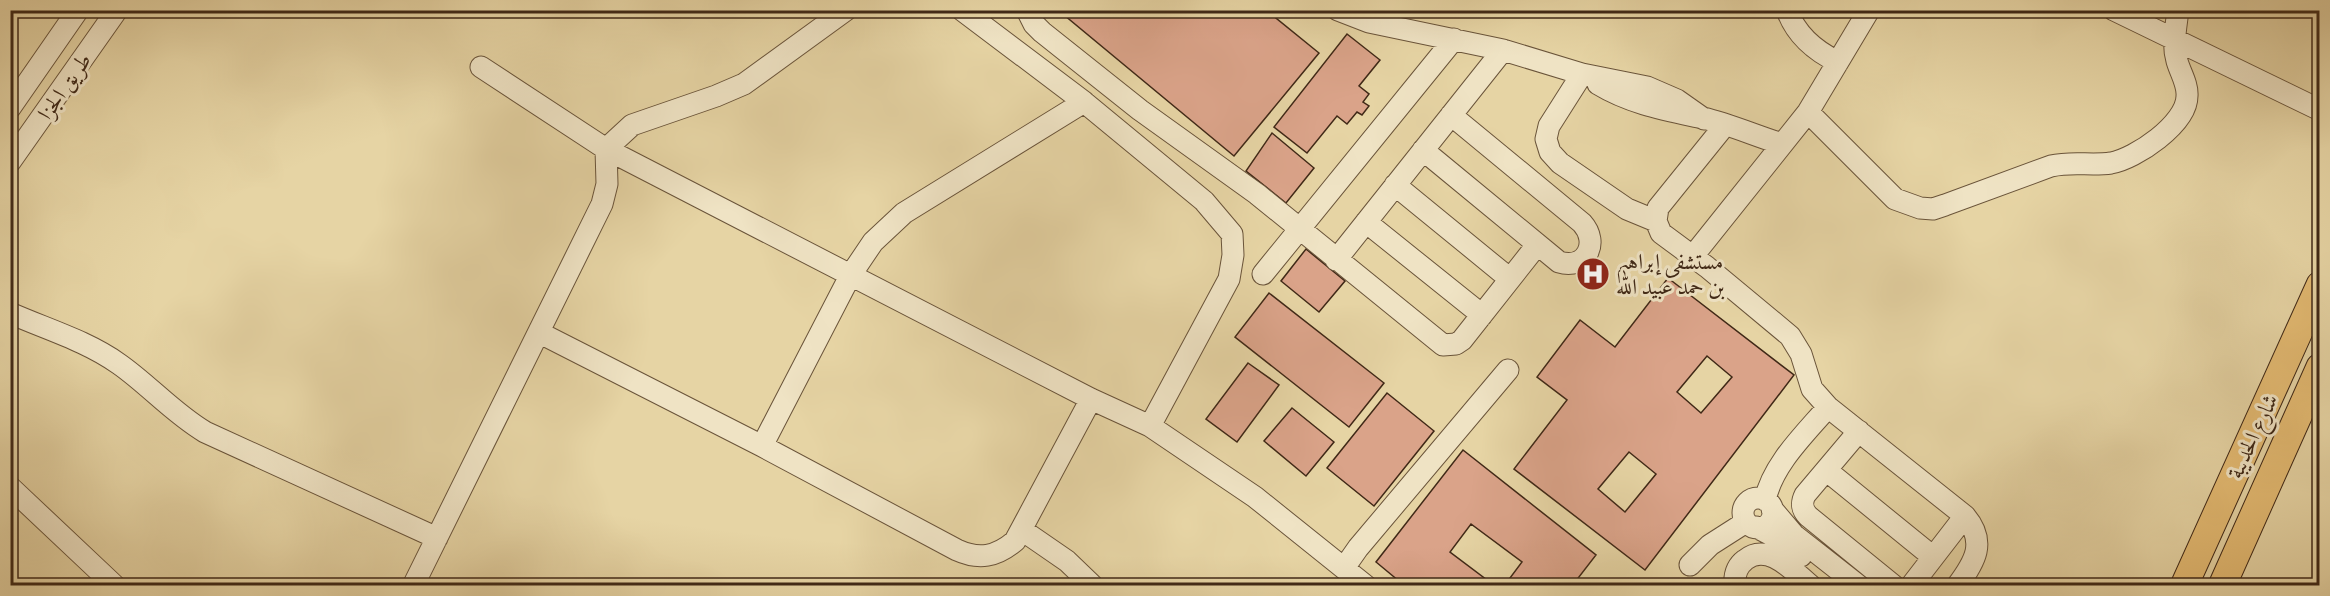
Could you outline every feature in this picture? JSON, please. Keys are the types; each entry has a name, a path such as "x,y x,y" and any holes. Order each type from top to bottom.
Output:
{"main road":[{"name":"شارع الحديبة","path":"2184,585 2319,285"},
{"name":"شارع الحديبة","path":"2222,585 2248,526 2311,408 2319,367"},
{"path":"2248,526 2238,534 2229,531 2226,523 2233,500 2265,429 2279,376"}],"street":[{"name":"طريق الجزا","path":"10,108 78,10"},
{"path":"88,10 91,17 98,20 114,13"},
{"path":"413,585 602,204 607,184 606,149 632,124 716,96 744,84 846,10"},
{"path":"962,10 1084,102 1204,201 1232,234 1233,255 1229,279 1150,426"},
{"path":"1028,10 1034,24 1041,32 1164,128 1257,194 1443,345 1456,344 1462,340 1537,245"},
{"path":"1338,10 1369,22 1503,50 1582,74 1632,83 1662,92 1704,118 1782,144"},
{"path":"1787,10 1804,39 1814,48 1838,62"},
{"path":"1693,256 1808,112 1869,10"},
{"path":"2114,10 2319,110"},
{"path":"1808,112 1895,199 1920,208 1933,208 2067,162 2111,163 2137,152 2166,132 2179,120 2186,106 2187,96 2176,59 2174,40 2178,10"},
{"name":"طريق الجزا","path":"10,162 114,13"},
{"path":"1263,274 1454,39"},
{"path":"1336,260 1503,50"},
{"path":"481,67 606,149 1091,399 1150,426 1255,497 1366,585"},
{"path":"1582,74 1549,126 1546,139 1550,153 1560,163 1627,209 1656,221"},
{"path":"762,446 850,276 873,242 904,213 1084,102"},
{"path":"1423,150 1559,262 1572,264 1588,253 1590,234 1582,223 1451,115"},
{"path":"1725,125 1658,208 1656,221 1661,233 1693,256 1790,336 1801,354 1812,389 1827,407 1965,516 1972,524 1977,546 1971,568 1957,585"},
{"path":"1395,185 1510,279"},
{"path":"1366,222 1482,315"},
{"path":"10,313 116,362 188,422 205,432 437,538"},
{"path":"540,333 762,446 968,555 981,557 1005,550 1015,541 1091,399"},
{"path":"1344,568 1358,548 1508,370"},
{"path":"1768,504 1770,482 1779,466 1827,407"},
{"path":"1858,431 1803,499 1802,505 1805,513 1894,585"},
{"path":"1826,470 1933,557"},
{"path":"10,487 115,585"},
{"path":"1839,585 1787,545 1751,525 1743,511 1748,501 1753,499 1768,504 1794,535 1858,585"},
{"path":"1911,585 1965,516"},
{"path":"1690,565 1721,536 1751,525"},
{"path":"1022,530 1067,561 1093,585"},
{"path":"1735,585 1736,573 1743,561 1755,554 1775,557 1811,585"}],"building":[{"path":"1058,10 1266,10 1319,53 1234,156"},
{"path":"1347,34 1380,60 1359,86 1369,94 1363,102 1369,106 1362,115 1357,112 1347,124 1337,116 1307,153 1274,127"},
{"path":"1272,133 1314,168 1286,203 1246,171"},
{"path":"1306,249 1345,281 1319,312 1281,281"},
{"path":"1668,278 1794,375 1645,570 1514,469 1567,400 1537,377 1580,320 1615,347","holes":["1707,356 1732,377 1701,413 1677,392","1629,452 1656,474 1625,512 1598,489"]},
{"path":"1269,293 1384,383 1349,427 1235,337"},
{"path":"1248,363 1279,385 1237,442 1206,419"},
{"path":"1387,393 1434,431 1374,506 1327,468"},
{"path":"1292,408 1334,442 1306,476 1264,441"},
{"path":"1463,450 1596,555 1572,586 1504,586 1522,562 1471,524 1450,552 1495,586 1405,586 1376,562"}],"place":[{"name":"مستشفى إبراهيم بن حمد عبيد الله","path":"1593,274"}]}
